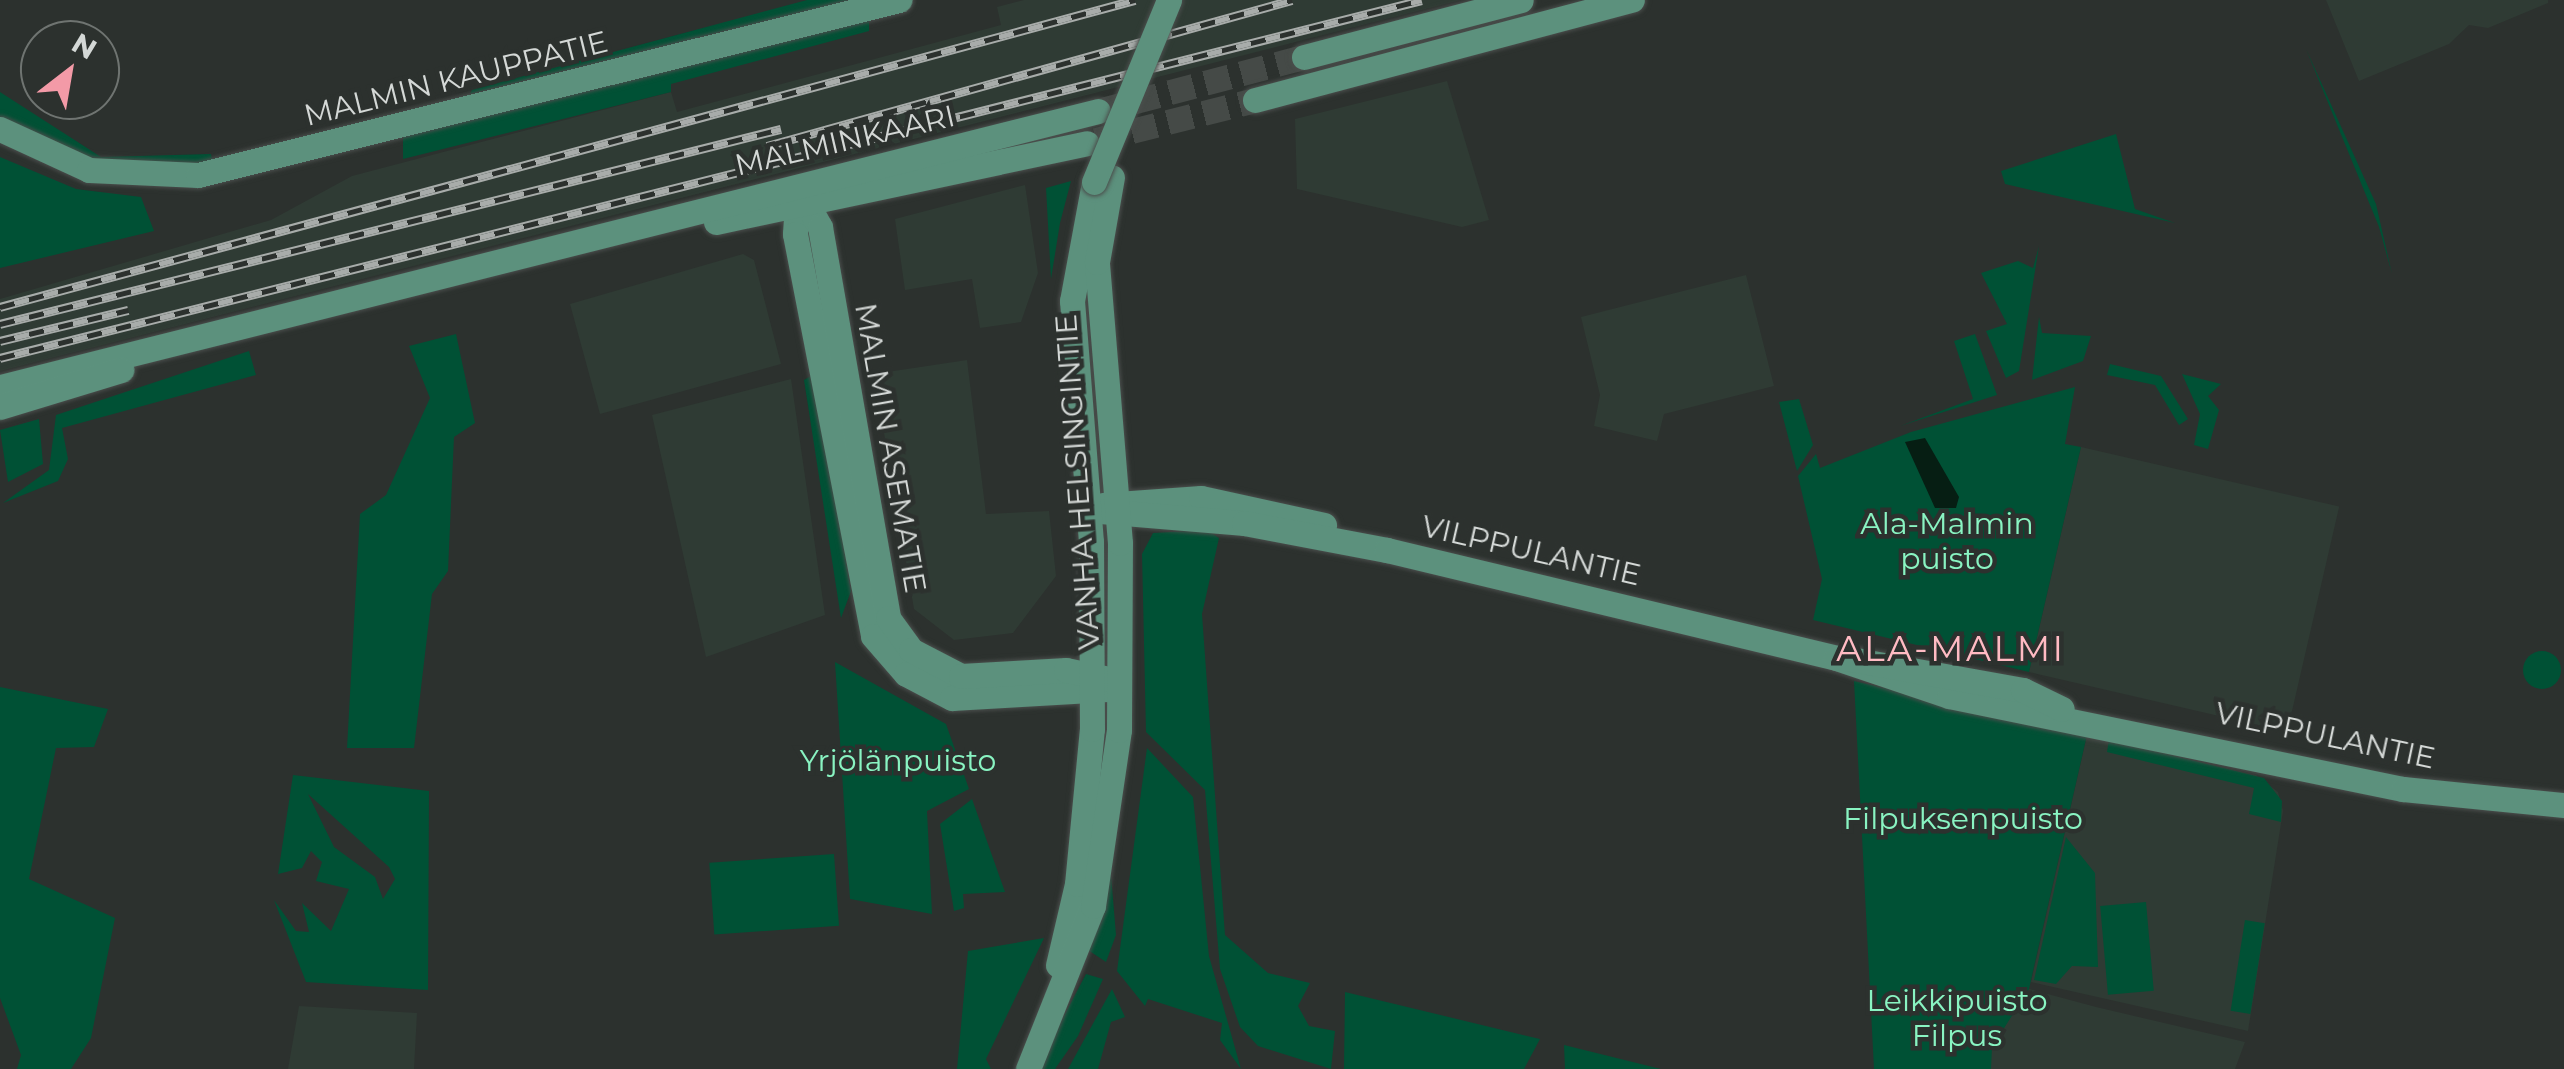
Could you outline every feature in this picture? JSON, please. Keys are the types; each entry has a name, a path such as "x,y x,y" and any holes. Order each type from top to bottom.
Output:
{"main road":[{"name":"MALMIN KAUPPATIE","path":"0,129 28,146 107,174 198,175 900,0"},
{"path":"1103,179 1168,0"},
{"path":"1103,179 1186,0"},
{"path":"1304,58 1521,0"},
{"path":"1254,100 1632,0"},
{"name":"MALMINKAARI","path":"801,199 1098,111"},
{"name":"MALMINKAARI","path":"0,386 607,235 1087,143"},
{"name":"VANHA HELSINGINTIE","path":"1025,1069 1093,906 1123,684 1117,510 1098,262 1103,179"},
{"name":"VANHA HELSINGINTIE","path":"1025,1069 1077,884 1093,684 1088,510 1072,301 1103,179"},
{"name":"MALMIN ASEMATIE","path":"801,199 888,618 926,662 961,676 1123,684"},
{"name":"MALMINKAARI","path":"0,407 180,343"},
{"name":"VILPPULANTIE","path":"1088,510 1202,518 1386,550 1836,658 1878,657 2023,690 2075,716 2403,789 2564,805"}],"shaded area":[{"path":"1024,0 1461,0 0,371 0,299 271,220 352,176 671,92 677,112 1001,25 997,7"},
{"path":"2326,0 2548,3 2488,28 2469,25 2449,44 2359,81"},
{"path":"1447,81 1489,220 1462,227 1297,189 1295,119"},
{"path":"1025,185 1038,273 1021,322 980,328 972,279 905,290 895,219"},
{"path":"743,254 754,260 781,364 600,414 570,304"},
{"path":"1746,275 1774,386 1664,414 1657,441 1594,426 1600,395 1581,317"},
{"path":"967,360 986,514 1049,511 1056,576 1013,633 954,640 914,609 874,374"},
{"path":"791,379 825,615 706,657 652,415"},
{"path":"1925,438 1959,497 1956,508 1935,508 1905,442"},
{"path":"2081,447 2339,507 2287,732 2029,672"},
{"path":"2087,735 2256,775 2278,792 2283,811 2248,1031 2031,982"},
{"path":"2029,989 2245,1042 2235,1069 1991,1069 1991,1047"},
{"path":"299,1006 417,1013 414,1069 288,1069"}],"green space":[{"path":"807,0 850,0 470,94 472,90"},
{"path":"869,20 869,31 671,84 671,92 403,159 403,136"},
{"path":"2306,49 2376,204 2392,274 2379,227"},
{"path":"0,92 20,105 20,120 44,120 101,157 211,154 213,164 107,165 0,118"},
{"path":"2116,134 2135,209 2175,223 2005,184 2001,171"},
{"path":"0,157 76,189 141,197 154,231 0,268"},
{"path":"1071,181 1060,223 1051,279 1046,188"},
{"path":"2039,246 2019,371 2006,378 1986,331 2007,324 1981,273 2018,261 2033,268"},
{"path":"2039,317 2042,333 2091,336 2083,361 2032,380"},
{"path":"456,334 475,423 454,437 448,571 432,594 414,748 347,748 360,514 386,495 430,398 409,346"},
{"path":"1975,334 1997,395 1900,426 1973,399 1954,341"},
{"path":"249,351 256,375 62,428 68,459 58,481 3,503 49,470 56,415"},
{"path":"2110,364 2161,376 2188,419 2179,425 2155,385 2107,375"},
{"path":"814,374 851,591 841,618 804,380"},
{"path":"2182,374 2221,384 2208,396 2219,410 2208,449 2194,445 2200,414"},
{"name":"Ala-Malmin puisto","path":"2075,387 2065,444 2081,447 2029,672 1813,620 1822,579 1798,476 1816,454 1820,468 1911,432"},
{"path":"1799,399 1813,445 1797,471 1779,402"},
{"path":"39,419 43,464 8,482 0,430"},
{"path":"1207,530 1219,538 1202,614 1225,935 1268,973 1310,983 1298,1006 1309,1026 1335,1031 1331,1069 1258,1046 1240,1027 1220,969 1205,790 1146,732 1142,554 1153,533"},
{"path":"2542,651 2555,657 2561,670 2555,683 2542,689 2529,683 2523,670 2529,657"},
{"name":"Yrjölänpuisto","path":"835,662 946,724 969,789 927,811 932,914 850,899"},
{"name":"Filpuksenpuisto","path":"1854,681 2087,735 2029,989 1992,1047 1991,1069 1874,1069"},
{"path":"0,687 108,709 94,747 56,748 29,879 115,918 91,1038 71,1069 17,1069 21,1055 0,998"},
{"path":"2109,740 2264,778 2282,801 2281,822 2249,814 2254,788 2107,752"},
{"path":"1147,748 1193,797 1209,956 1241,1069 1220,1040 1222,1023 1148,999 1145,1006 1117,971"},
{"path":"293,775 429,791 428,990 306,982 274,900 296,931 309,932 302,903 331,931 349,889 316,881 322,862 311,851 302,868 278,874","holes":["308,794 389,867 395,879 383,899 375,877 334,847"]},
{"path":"972,799 1005,892 963,894 964,908 954,911 940,824"},
{"path":"2066,837 2095,873 2098,967 2072,966 2056,984 2034,980"},
{"path":"834,854 839,926 714,935 709,863"},
{"path":"1111,875 1116,935 1106,962 1085,948"},
{"path":"2146,902 2154,991 2108,995 2100,906"},
{"path":"2245,920 2265,923 2250,1014 2231,1011"},
{"path":"1044,938 986,1059 991,1069 957,1069 968,951"},
{"path":"1086,974 1103,979 1078,1036 1055,1069 1036,1069"},
{"path":"1112,989 1125,1017 1111,1022 1098,1069 1068,1069"},
{"path":"1345,992 1540,1039 1524,1069 1344,1069"},
{"path":"1564,1045 1661,1069 1565,1069"}],"tunnel":[{"path":"1098,111 1304,57"},
{"path":"1096,140 1255,100"}],"railway":[{"path":"0,307 1135,0"},
{"path":"767,146 1292,0"},
{"path":"0,358 1422,0"},
{"path":"0,324 781,129"},
{"path":"0,341 128,310"}],"district":[{"name":"ALA-MALMI","path":"1951,649"}],"park label":[{"name":"Leikkipuisto Filpus","path":"1957,1018"}]}
